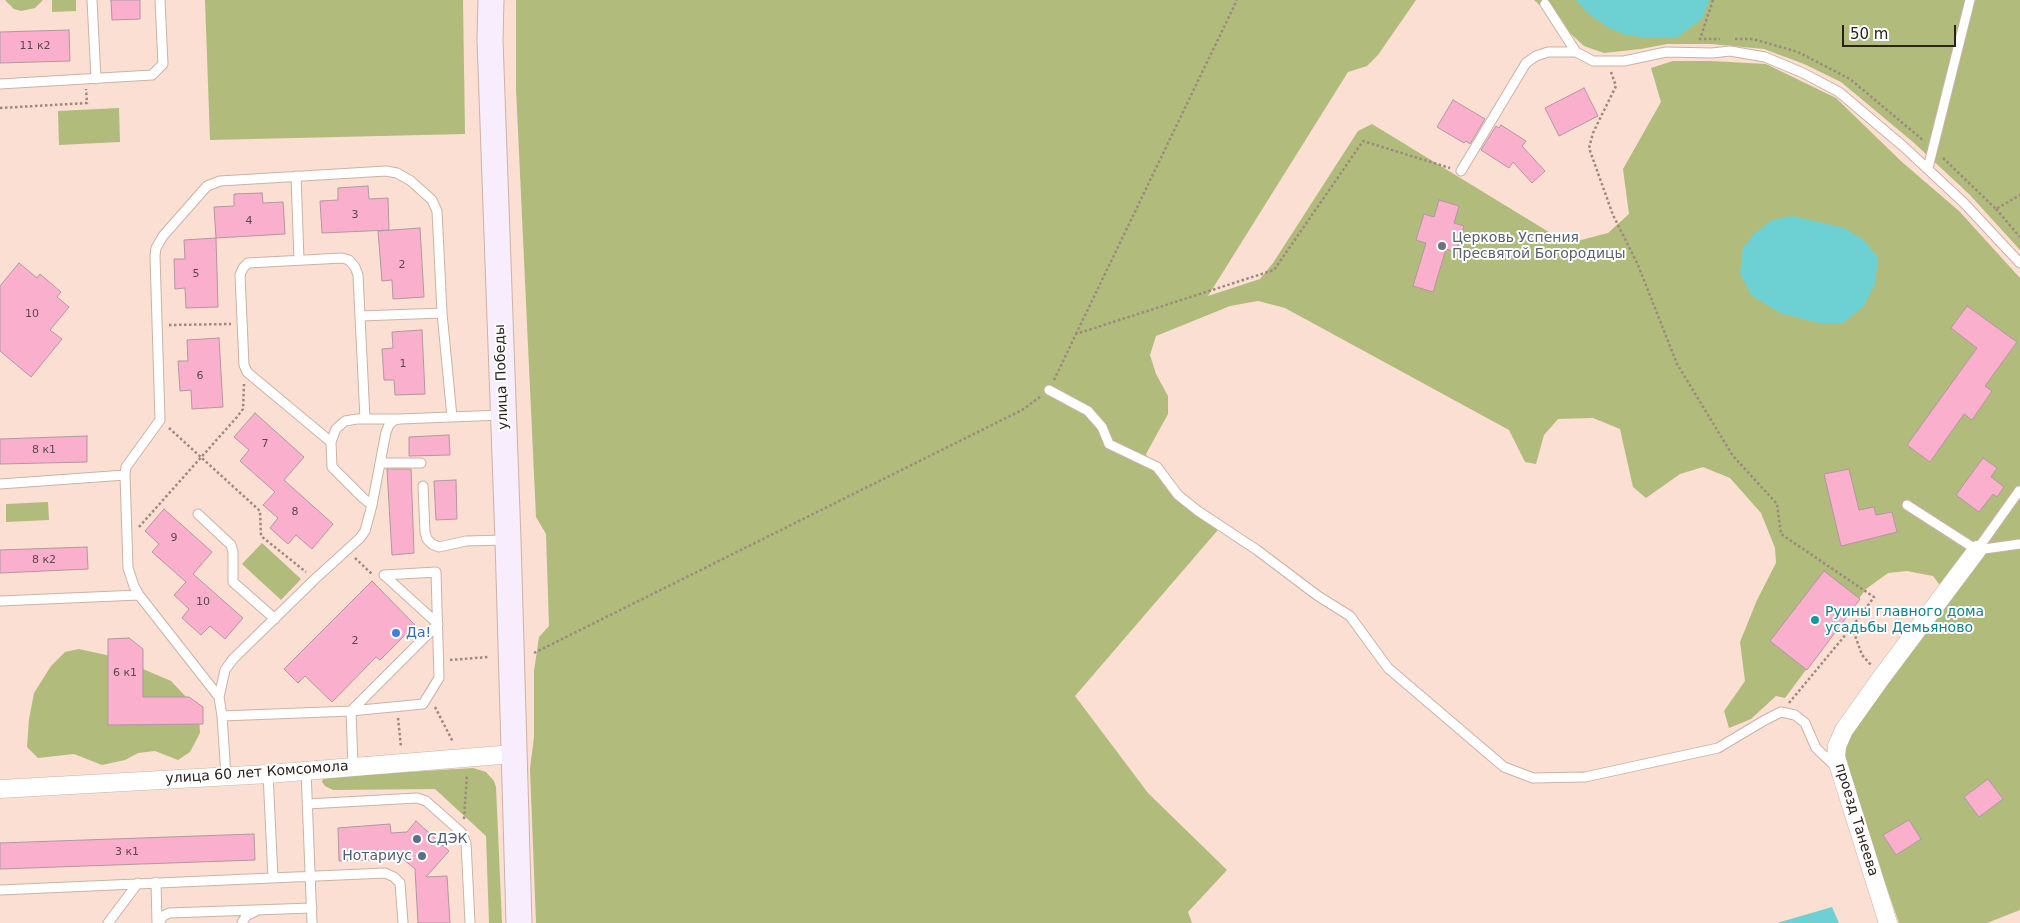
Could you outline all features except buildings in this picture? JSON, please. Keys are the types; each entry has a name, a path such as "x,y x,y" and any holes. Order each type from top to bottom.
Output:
{"street":[{"name":"улица Победы","path":"491,0 490,40 508,540 518,923"},
{"name":"проезд Танеева","path":"1888,923 1836,757 1837,746 1844,730 1881,678 1977,550"},
{"name":"улица 60 лет Комсомола","path":"0,788 268,774 513,754"}],"lane":[{"path":"92,0 96,80"},
{"path":"0,84 96,80 152,75 163,64 160,0"},
{"path":"1928,168 1970,0"},
{"path":"1545,4 1576,52"},
{"path":"1460,171 1526,63 1536,56 1548,52 1576,52 1593,61 1624,61 1666,52 1712,53 1730,51 1766,57 1839,92 1928,168 1964,202 2020,263"},
{"path":"219,697 139,595 128,568 125,475 129,461 160,420 155,256 156,248 163,236 206,186 220,181 386,171 397,173 412,181 432,200 437,212 442,312 452,417"},
{"path":"296,176 299,260"},
{"path":"331,442 251,378 244,365 240,275 248,263 342,258 349,260 358,275 365,419"},
{"path":"360,316 442,312"},
{"path":"1049,390 1088,411 1102,428 1109,444 1157,467 1178,495 1198,512 1257,550 1318,596 1350,616 1388,668 1504,767 1533,778 1585,778 1718,748 1782,712 1795,714 1805,724 1816,748 1840,770"},
{"path":"372,505 332,467 331,442 336,429 345,422 365,419 504,415"},
{"path":"226,776 219,697 225,670 365,531 386,432 394,420 400,419"},
{"path":"380,462 421,463"},
{"path":"0,484 125,475"},
{"path":"423,486 425,532 427,539 432,544 439,547 466,541 508,540"},
{"path":"1977,550 2019,490"},
{"path":"1907,505 1977,550 2020,544"},
{"path":"198,514 231,545 234,552 233,582 275,619"},
{"path":"222,716 351,711 423,704 439,678 436,572 384,575"},
{"path":"384,575 438,624"},
{"path":"0,601 139,595"},
{"path":"353,766 351,711 438,624"},
{"path":"306,770 312,923"},
{"path":"268,774 273,878"},
{"path":"307,804 417,798 426,801 461,832 466,843 470,923"},
{"path":"0,890 385,873 394,877 400,883 403,923"},
{"path":"156,882 158,923"},
{"path":"108,923 138,883"},
{"path":"158,923 169,913 312,908"},
{"path":"242,923 246,916 259,910"}],"path":[{"path":"534,653 1022,410 1049,390 1237,0"},
{"path":"1700,39 1714,0"},
{"path":"1593,61 1610,70 1611,77 1616,86 1593,133 1589,148 1613,215 1638,265 1677,364 1733,456 1777,504 1781,534 1874,597 1852,627 1782,712"},
{"path":"0,108 87,103 86,80"},
{"path":"1076,334 1274,270 1363,141 1460,171"},
{"path":"1996,209 2020,238"},
{"path":"157,325 242,324"},
{"path":"127,541 243,409 245,399 244,365"},
{"path":"160,420 260,511 262,536 315,579"},
{"path":"347,550 374,576 384,575"},
{"path":"1852,627 1862,655 1881,678"},
{"path":"439,661 488,657"},
{"path":"428,695 456,748"},
{"path":"397,706 401,748"},
{"path":"461,832 465,813 468,768"}],"green space":[{"path":"5,0 43,0 35,8 21,11 14,9"},
{"path":"52,0 76,0 76,11 52,12"},
{"path":"205,0 463,0 465,134 210,140"},
{"path":"516,0 1416,0 1378,55 1367,66 1348,72 1208,296 1260,279 1273,263 1358,131 1372,124 1552,234 1581,240 1608,233 1629,214 1623,169 1661,102 1651,68 1673,61 1766,64 1836,98 1902,162 1959,211 2020,278 2020,910 1987,923 1899,923 1846,771 1843,744 1945,592 1933,576 1907,571 1888,573 1866,589 1785,698 1776,696 1751,719 1729,728 1724,711 1745,681 1740,642 1757,600 1776,563 1775,548 1761,513 1730,478 1703,467 1680,474 1646,498 1633,487 1620,429 1593,418 1558,419 1544,435 1536,464 1525,462 1509,430 1285,308 1258,301 1230,306 1156,336 1150,355 1156,374 1168,396 1168,414 1146,454 1151,468 1223,524 1075,696 1148,793 1227,870 1188,912 1192,923 536,923 530,769 534,737 534,671 539,637 549,626 546,534 536,517 516,88"},
{"path":"1534,0 2020,0 2020,250 1970,195 1913,142 1841,82 1804,64 1764,49 1711,44 1667,44 1604,53 1584,46"},
{"path":"119,108 120,142 59,145 58,111"},
{"path":"48,502 49,520 6,522 6,504"},
{"path":"262,543 301,579 281,600 242,564"},
{"path":"79,649 115,657 171,681 189,700 199,715 200,733 190,752 178,760 155,751 138,753 125,760 102,765 74,754 38,758 27,747 29,719 34,693 51,666 65,652"},
{"path":"473,768 486,772 494,781 496,787 502,923 489,923 486,836 435,789 333,790 322,782 327,777"}],"water":[{"path":"1576,0 1709,0 1703,18 1676,38 1647,38 1626,35 1609,28 1589,14"},
{"path":"1792,216 1844,228 1864,240 1878,258 1875,284 1863,307 1843,323 1819,323 1780,313 1751,295 1740,273 1743,248 1754,234 1772,220"},
{"path":"1832,907 1839,923 1777,923"}],"place":[{"name":"Церковь Успения Пресвятой Богородицы","path":"1442,246"},
{"name":"Руины главного дома усадьбы Демьяново","path":"1815,620"},
{"name":"Да!","path":"396,633"},
{"name":"СДЭК","path":"417,839"},
{"name":"Нотариус","path":"422,856"}]}
